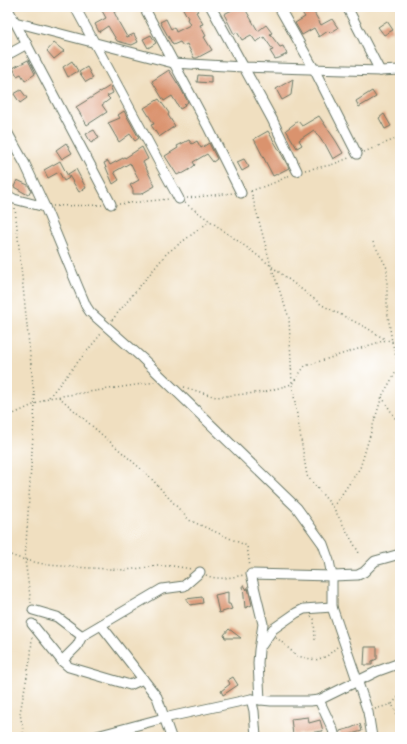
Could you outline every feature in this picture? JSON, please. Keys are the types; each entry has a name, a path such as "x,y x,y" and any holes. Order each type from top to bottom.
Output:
{"street":[{"path":"8,7 11,22 27,44 111,204"},
{"path":"75,7 180,199"},
{"path":"144,7 209,129 241,193"},
{"path":"211,7 272,119 297,171"},
{"path":"279,7 314,69 357,154"},
{"path":"347,7 380,71"},
{"path":"11,22 173,63 243,67 380,71 400,70"},
{"path":"7,55 27,44"},
{"path":"7,132 25,164 46,207 56,235 86,306 90,312 166,380 297,508 323,544 332,576 332,607 368,712 372,737"},
{"path":"10,197 46,207"},
{"path":"256,737 254,711 259,650 263,624 251,574 332,576 358,575 364,572 375,561 400,554"},
{"path":"62,661 77,646 82,636 162,589 184,586 200,572"},
{"path":"259,650 270,632 277,625 296,613 304,609 332,607"},
{"path":"33,610 57,617 82,636"},
{"path":"32,624 67,666 130,685 143,679"},
{"path":"101,625 157,697 171,737"},
{"path":"93,737 164,718 256,699 302,701 319,700 378,671 400,663"},
{"path":"319,700 335,737"}],"path":[{"path":"46,207 111,204 241,193 276,182 297,171 331,165 400,137"},
{"path":"251,190 271,266 289,318 292,384 307,476 333,507 359,553"},
{"path":"10,197 35,404 25,560 33,610"},
{"path":"180,199 322,305 367,328 386,340 400,343"},
{"path":"48,398 167,253 210,221"},
{"path":"333,507 360,468 382,396 399,366 392,342 387,309 387,268 373,242"},
{"path":"181,385 216,398 265,392 292,384 305,366 386,340"},
{"path":"7,417 48,398 166,380"},
{"path":"382,396 400,426"},
{"path":"7,554 48,565 126,570 157,566 173,566 190,568 210,577 221,579 251,574 247,546 189,520 149,476 59,397"},
{"path":"304,609 314,619 314,640"},
{"path":"24,737 20,713 31,655 32,624"},
{"path":"270,632 297,656 316,660 327,656 338,647 345,645"},
{"path":"368,712 392,704 400,695"},
{"path":"392,704 400,722"}],"building":[{"path":"100,7 122,7 114,12 118,21 127,37 134,34 138,42 132,45 117,41 108,26 99,32 95,24 106,18"},
{"path":"182,7 195,7 198,11 196,12 203,24 200,25 206,36 204,37 212,50 197,58 194,58 187,44 183,46 180,42 173,45 160,22 166,19 171,29 174,27 176,32 190,25"},
{"path":"233,7 244,7 258,31 266,25 272,33 270,34 280,47 283,46 287,54 275,59 270,51 273,50 264,37 256,42 251,35 242,40 237,32 234,34 224,14 234,9"},
{"path":"298,7 311,7 321,25 332,19 338,28 330,33 328,31 319,37 314,28 302,35 295,23 305,17"},
{"path":"387,21 393,30 384,35 378,27"},
{"path":"151,35 156,43 148,48 143,39"},
{"path":"54,43 64,51 54,59 47,51"},
{"path":"28,60 35,74 25,81 21,74 17,76 13,68"},
{"path":"72,61 78,71 68,77 63,67"},
{"path":"87,67 93,78 86,82 79,72"},
{"path":"169,70 188,102 180,109 172,96 164,101 152,81"},
{"path":"198,75 211,76 211,83 197,82"},
{"path":"293,79 291,95 282,100 276,89"},
{"path":"110,86 113,93 107,96 110,99 102,105 107,112 87,125 76,107"},
{"path":"21,90 27,98 20,103 14,94"},
{"path":"372,91 376,97 359,107 356,101"},
{"path":"159,99 169,113 168,115 175,126 159,137 151,125 154,124 144,108"},
{"path":"124,111 139,138 135,141 130,134 119,142 108,123 120,118 118,115"},
{"path":"384,114 391,126 385,129 379,118"},
{"path":"319,116 343,153 333,159 325,144 314,130 299,140 302,145 297,148 286,130 298,121 302,126"},
{"path":"94,130 99,138 91,143 86,134"},
{"path":"268,131 289,168 273,176 254,139"},
{"path":"189,140 192,144 197,141 201,148 209,143 217,159 213,162 207,154 193,162 195,165 189,170 177,175 165,156 178,148 177,146"},
{"path":"66,143 72,153 62,159 56,150"},
{"path":"142,147 148,159 143,162 155,186 141,194 133,194 133,190 130,185 139,180 131,164 130,163 114,172 119,180 113,184 104,163 108,161 110,165 125,158"},
{"path":"244,159 249,167 242,171 237,162"},
{"path":"60,161 69,178 64,181 59,172 48,178 44,170"},
{"path":"76,169 86,188 79,192 68,174"},
{"path":"17,180 28,185 31,190 28,195 14,187"},
{"path":"243,585 247,590 248,588 252,605 245,608"},
{"path":"228,592 228,604 230,604 232,609 219,613 215,595"},
{"path":"202,597 203,603 190,605 186,599"},
{"path":"229,629 241,638 225,638 224,635"},
{"path":"365,647 377,647 377,659 372,661 372,665 364,665"},
{"path":"233,677 238,685 223,695 221,691 230,684 228,680"},
{"path":"308,717 309,723 320,720 323,731 293,735 291,719"},
{"path":"360,724 362,731 341,737 340,731"}]}
